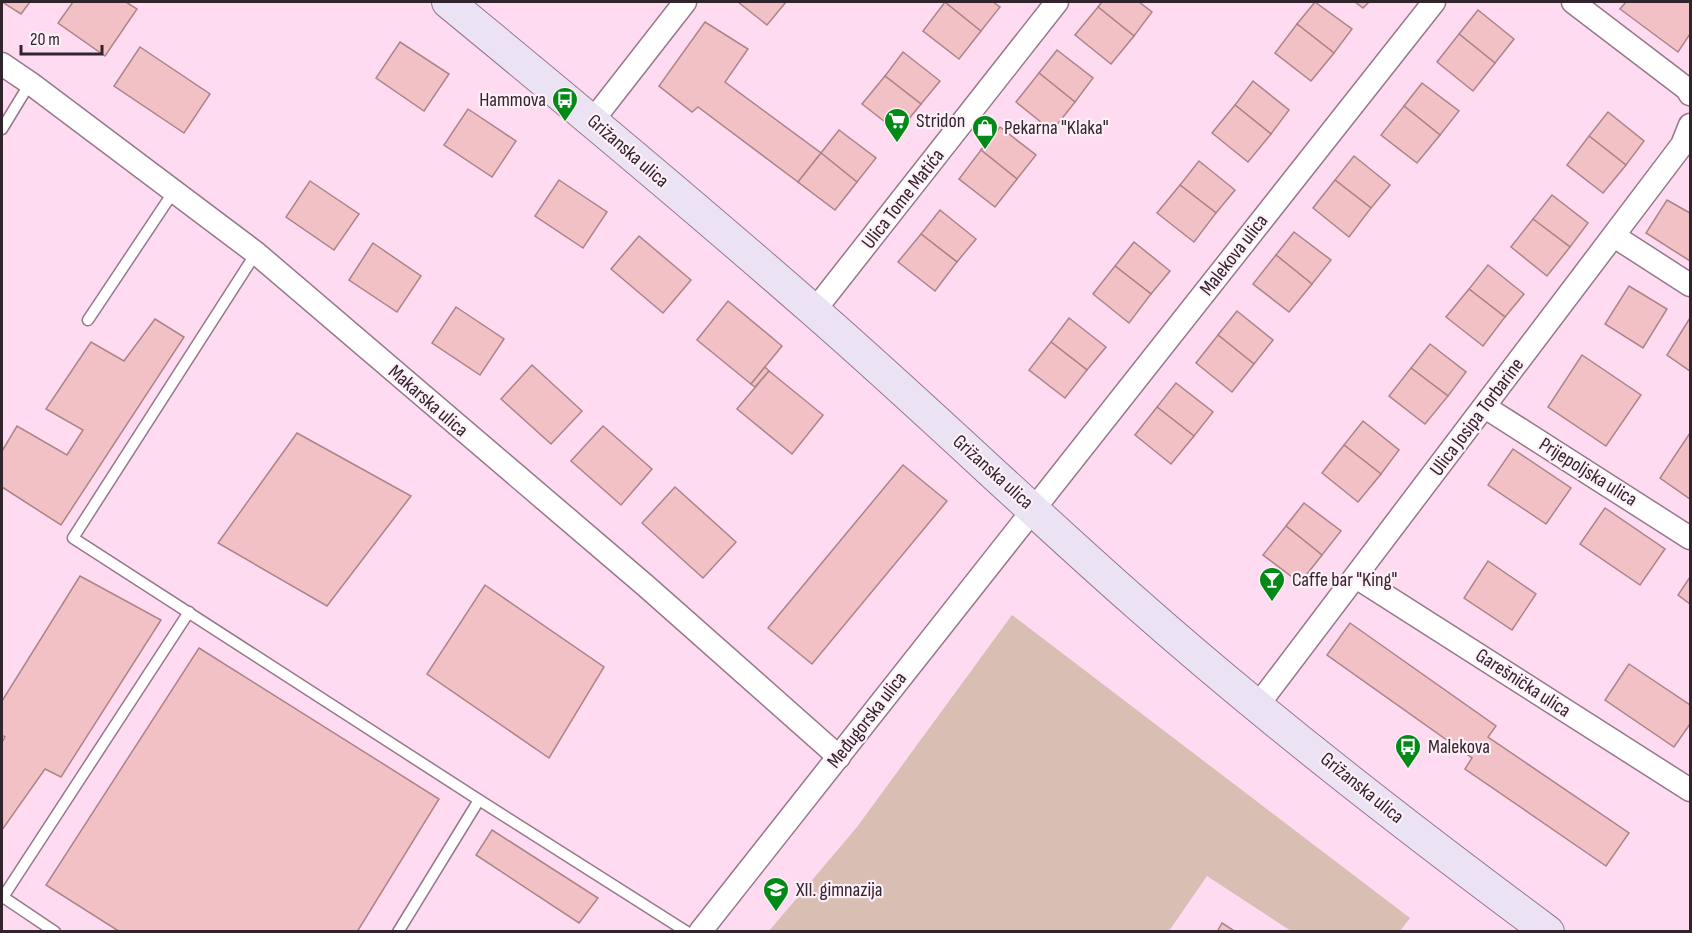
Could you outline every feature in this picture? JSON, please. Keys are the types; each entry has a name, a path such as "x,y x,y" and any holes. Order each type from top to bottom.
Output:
{"street":[{"name":"Grižanska ulica","path":"448,2 593,120 814,311 1136,603 1258,705 1450,859 1548,932"},
{"path":"593,120 685,2"},
{"name":"Ulica Tome Matića","path":"814,311 1057,2"},
{"name":"Malekova ulica","path":"1033,508 1434,2"},
{"path":"1574,2 1687,89 1690,94"},
{"name":"Makarska ulica","path":"2,64 256,253 646,586 839,757"},
{"name":"Ulica Josipa Torbarine","path":"1258,705 1682,145 1690,125"},
{"path":"1614,236 1690,285"},
{"name":"Prijepoljska ulica","path":"1485,407 1690,538"},
{"name":"Međugorska ulica","path":"700,932 1033,508"},
{"name":"Garešnička ulica","path":"1356,577 1690,790"}],"lane":[{"path":"2,129 30,83"},
{"path":"88,320 174,191"},
{"path":"256,253 73,538 687,932"},
{"path":"55,932 3,897 189,612"},
{"path":"398,932 479,800"}],"shaded area":[{"path":"1012,615 1410,918 1400,931 1291,931 1207,876 1169,931 769,931 857,827"}],"building":[{"path":"2,2 30,2 21,14"},
{"path":"73,2 126,2 137,9 105,56 58,23"},
{"path":"738,2 786,2 767,25"},
{"path":"945,2 981,31 959,59 923,31"},
{"path":"945,2 993,2 1000,7 981,31"},
{"path":"1102,2 1139,2 1152,12 1134,36 1098,7"},
{"path":"1315,2 1352,29 1334,53 1297,24"},
{"path":"1355,2 1369,2 1363,8"},
{"path":"1626,2 1690,2 1690,34 1678,52 1620,9"},
{"path":"1098,7 1134,36 1111,64 1075,35"},
{"path":"1478,10 1514,39 1495,63 1459,34"},
{"path":"705,22 748,49 725,82 821,153 798,182 698,107 692,112 659,86"},
{"path":"1297,24 1334,53 1311,81 1275,53"},
{"path":"1459,34 1495,63 1473,91 1437,62"},
{"path":"400,42 449,74 424,111 376,78"},
{"path":"140,47 210,94 184,133 114,86"},
{"path":"1057,50 1093,78 1075,102 1039,73"},
{"path":"903,52 940,81 921,104 885,76"},
{"path":"1039,73 1075,102 1052,131 1016,102"},
{"path":"885,76 921,104 898,132 862,104"},
{"path":"1253,81 1289,110 1271,134 1235,105"},
{"path":"1422,83 1459,111 1440,135 1404,106"},
{"path":"1235,105 1271,134 1248,162 1212,133"},
{"path":"1404,106 1440,135 1417,163 1381,135"},
{"path":"468,109 516,141 492,177 444,145"},
{"path":"1608,112 1644,141 1626,165 1589,136"},
{"path":"1000,127 1036,155 1017,179 981,150"},
{"path":"839,130 876,158 857,182 821,153"},
{"path":"1589,136 1626,165 1603,193 1567,165"},
{"path":"981,150 1017,179 995,207 959,179"},
{"path":"821,153 857,182 835,210 798,182"},
{"path":"1354,156 1390,185 1371,208 1335,180"},
{"path":"1199,161 1235,190 1216,213 1180,185"},
{"path":"559,180 607,212 583,248 535,216"},
{"path":"1335,180 1371,208 1349,237 1313,208"},
{"path":"310,181 359,214 334,250 286,217"},
{"path":"1180,185 1216,213 1194,242 1157,213"},
{"path":"1552,195 1588,223 1570,247 1533,219"},
{"path":"1667,200 1690,213 1690,261 1646,233"},
{"path":"940,210 976,239 957,262 921,234"},
{"path":"1533,219 1570,247 1547,276 1511,247"},
{"path":"1294,232 1331,260 1312,284 1276,255"},
{"path":"921,234 957,262 935,291 898,262"},
{"path":"639,236 691,280 663,313 611,269"},
{"path":"1134,242 1170,271 1151,294 1115,266"},
{"path":"373,243 421,276 397,312 349,280"},
{"path":"1276,255 1312,284 1289,312 1253,284"},
{"path":"1488,265 1524,294 1505,317 1469,289"},
{"path":"1115,266 1151,294 1129,323 1093,294"},
{"path":"1629,286 1667,309 1643,348 1605,324"},
{"path":"1469,289 1505,317 1483,346 1446,317"},
{"path":"728,301 782,346 751,384 697,340"},
{"path":"456,307 504,339 480,375 432,343"},
{"path":"1237,311 1273,340 1254,364 1218,335"},
{"path":"1069,318 1106,347 1087,370 1051,342"},
{"path":"1690,318 1690,371 1667,355"},
{"path":"155,319 184,337 61,525 2,487 2,451 17,426 67,455 83,430 46,409 91,342 124,361"},
{"path":"1218,335 1254,364 1232,392 1196,363"},
{"path":"1051,342 1087,370 1065,398 1029,370"},
{"path":"1430,344 1466,372 1448,396 1411,368"},
{"path":"1582,355 1641,395 1606,446 1548,407"},
{"path":"532,365 582,411 551,444 501,399"},
{"path":"765,367 769,371 755,387 751,384"},
{"path":"1411,368 1448,396 1425,424 1389,396"},
{"path":"769,371 823,415 792,454 737,409"},
{"path":"1176,383 1213,412 1194,436 1157,407"},
{"path":"1157,407 1194,436 1171,464 1135,435"},
{"path":"1363,421 1399,450 1381,474 1344,445"},
{"path":"603,426 652,469 621,505 571,461"},
{"path":"297,433 411,496 327,606 218,543"},
{"path":"1690,433 1690,499 1660,478"},
{"path":"1344,445 1381,474 1358,502 1322,473"},
{"path":"1513,449 1571,488 1546,524 1488,485"},
{"path":"903,465 947,501 812,664 768,628"},
{"path":"675,487 736,542 703,578 642,523"},
{"path":"1304,503 1341,531 1322,555 1286,526"},
{"path":"1605,508 1665,549 1640,585 1580,544"},
{"path":"1286,526 1322,555 1300,583 1263,555"},
{"path":"1488,561 1536,594 1512,630 1464,598"},
{"path":"80,576 161,620 61,777 45,769 2,830 2,742 5,737 2,735 2,701"},
{"path":"1690,577 1690,604 1678,595"},
{"path":"485,585 604,667 549,758 427,674"},
{"path":"1350,623 1496,726 1488,737 1629,833 1606,866 1465,769 1472,758 1327,655"},
{"path":"199,648 439,799 357,932 120,932 46,885"},
{"path":"1629,664 1690,705 1690,724 1674,747 1605,700"},
{"path":"492,830 598,898 579,923 476,855"},
{"path":"1222,923 1236,932 1217,932"}],"place":[{"name":"Hammova","path":"565,123"},
{"name":"Stridon","path":"897,144"},
{"name":"Pekarna \"Klaka\"","path":"985,151"},
{"name":"Caffe bar \"King\"","path":"1272,603"},
{"name":"Malekova","path":"1408,770"},
{"name":"XII. gimnazija","path":"776,913"}]}
